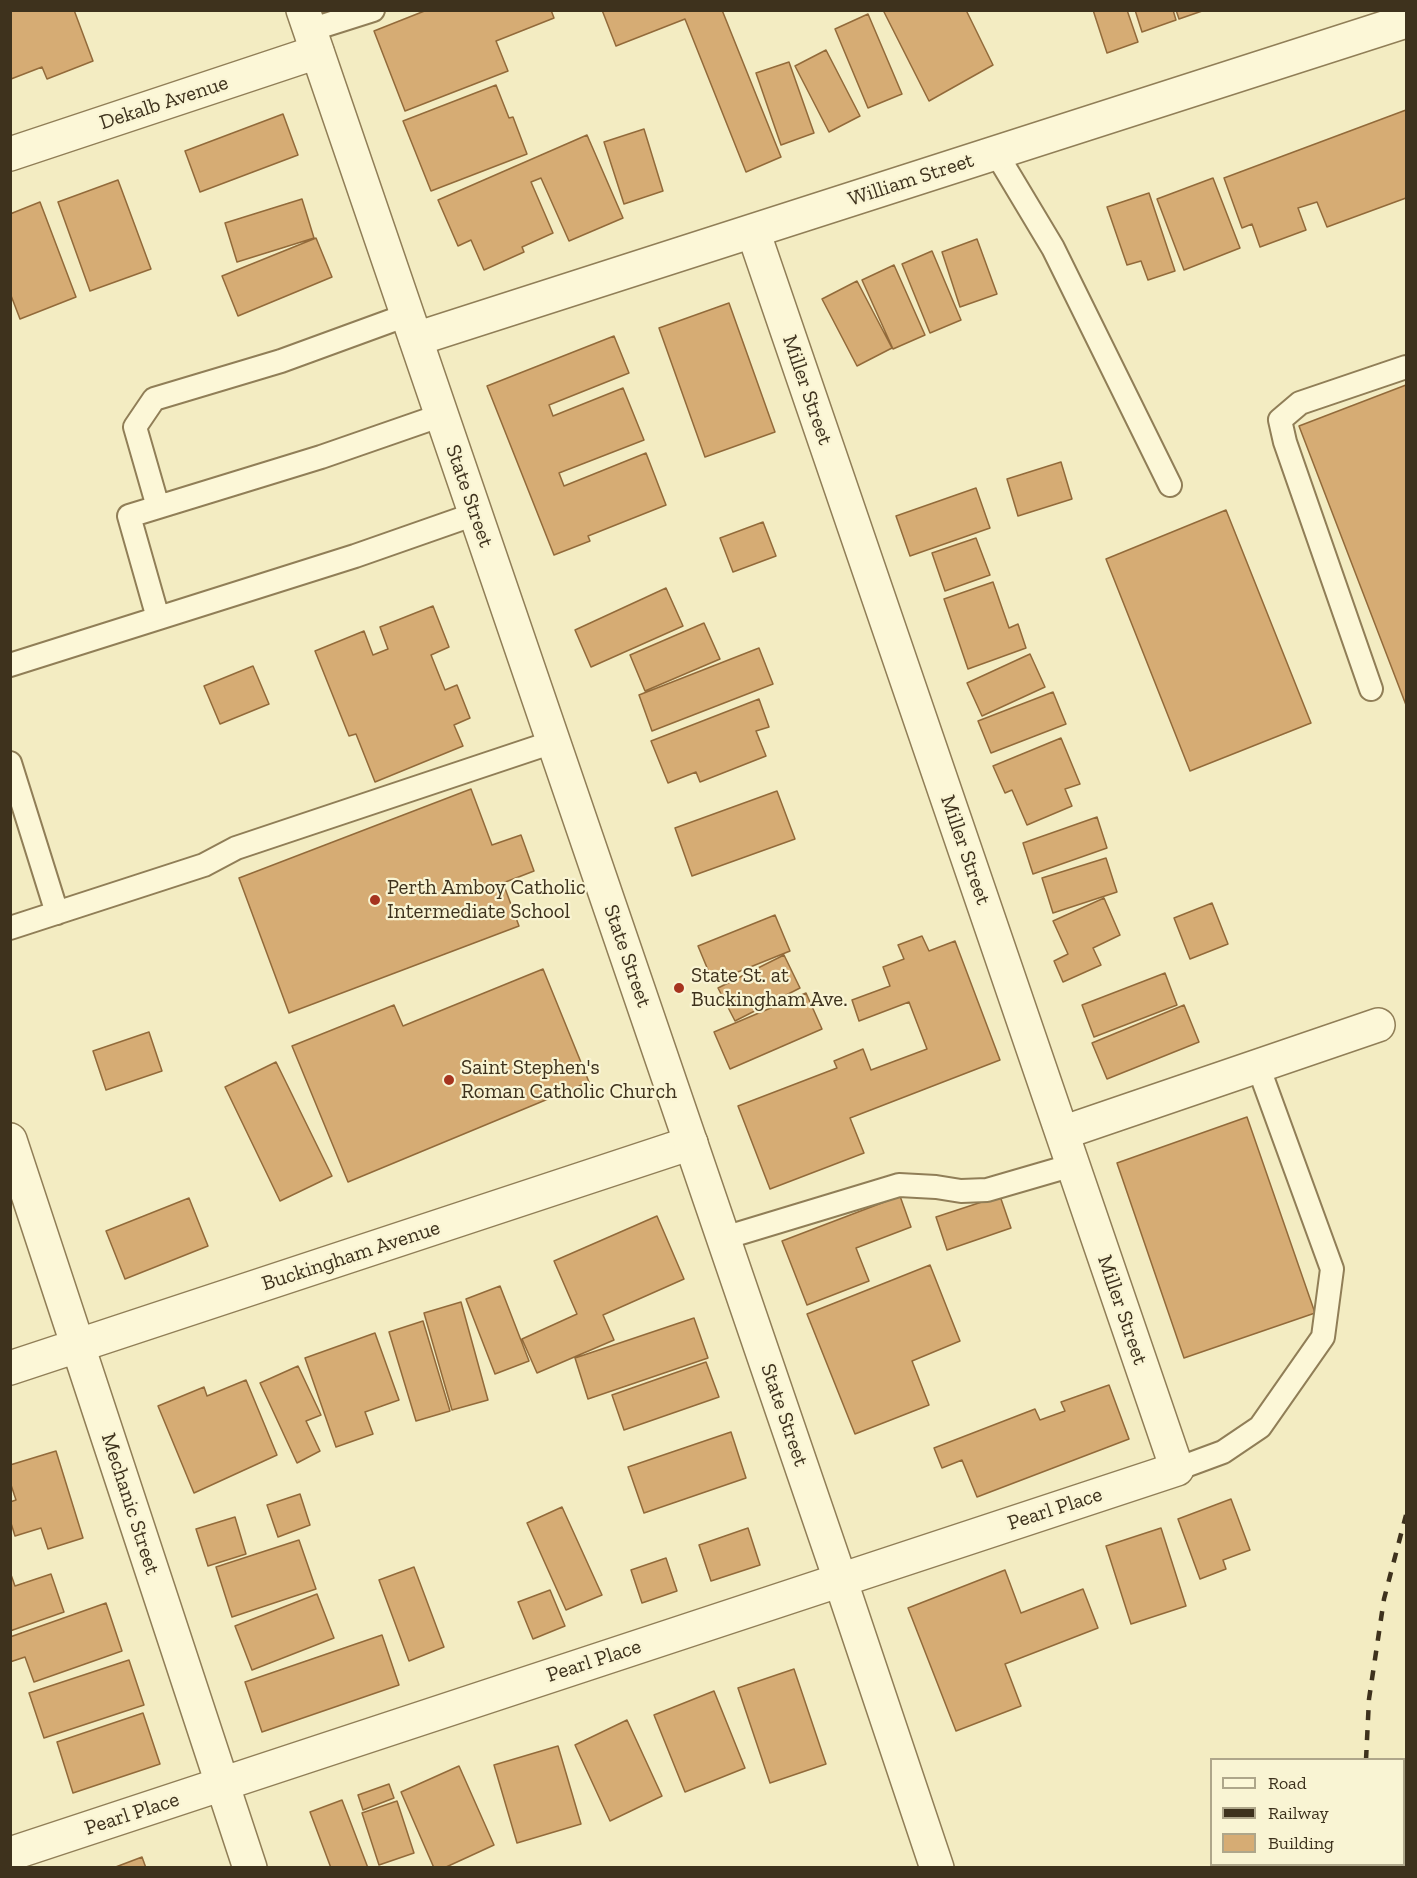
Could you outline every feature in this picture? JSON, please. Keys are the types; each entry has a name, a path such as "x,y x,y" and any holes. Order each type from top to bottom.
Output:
{"street":[{"name":"William Street","path":"412,327 753,231 1407,21"},
{"name":"Dekalb Avenue","path":"10,154 310,31"},
{"name":"State Street","path":"310,31 724,1238 936,1867"},
{"name":"Miller Street","path":"753,231 1177,1469"},
{"path":"1062,1133 1378,1025"},
{"name":"Mechanic Street","path":"10,1140 250,1868"},
{"name":"Buckingham Avenue","path":"10,1368 691,1143"},
{"name":"Pearl Place","path":"10,1854 1177,1469"}],"lane":[{"path":"310,31 373,10"},
{"path":"996,153 1053,248 1170,485"},
{"path":"158,507 135,427 154,399 281,360 412,327"},
{"path":"1371,689 1284,442 1280,420 1300,403 1407,367"},
{"path":"158,618 129,516 321,457 441,416"},
{"path":"10,665 355,556 475,514"},
{"path":"10,928 204,865 236,848 553,742"},
{"path":"10,764 57,913"},
{"path":"1177,1469 1223,1452 1260,1427 1323,1337 1332,1269 1258,1066"},
{"path":"724,1238 899,1185 936,1186 961,1191 987,1190 1073,1165"}],"building":[{"path":"10,10 74,10 93,61 47,79 42,67 11,79"},
{"path":"427,10 551,10 554,18 496,41 508,71 405,111 374,31"},
{"path":"602,10 722,10 781,157 746,172 685,19 616,46"},
{"path":"883,10 966,10 993,65 929,101"},
{"path":"1093,10 1127,10 1138,42 1107,53"},
{"path":"1135,10 1173,10 1176,20 1142,32"},
{"path":"1176,10 1205,10 1179,19"},
{"path":"868,14 902,94 868,108 835,29"},
{"path":"826,50 860,116 829,132 795,66"},
{"path":"789,62 814,133 781,145 756,73"},
{"path":"496,85 509,118 513,117 527,154 431,191 403,121"},
{"path":"1406,110 1406,198 1327,227 1317,202 1298,208 1306,230 1260,247 1252,224 1242,228 1224,178"},
{"path":"283,114 298,155 200,192 185,151"},
{"path":"644,129 663,191 624,204 604,142"},
{"path":"587,135 623,218 569,241 541,178 531,182 553,233 522,247 524,252 484,270 471,240 458,246 438,200"},
{"path":"1213,178 1240,248 1184,270 1157,199"},
{"path":"118,180 151,269 90,291 58,202"},
{"path":"1149,193 1175,271 1148,280 1141,261 1127,265 1107,207"},
{"path":"302,199 314,238 237,262 225,223"},
{"path":"40,202 76,297 20,319 10,293 10,214"},
{"path":"316,238 332,277 238,316 222,276"},
{"path":"977,239 997,294 960,307 942,252"},
{"path":"932,251 961,320 930,333 902,264"},
{"path":"894,265 925,335 893,349 862,280"},
{"path":"857,281 892,348 857,366 822,299"},
{"path":"729,303 775,432 705,457 659,328"},
{"path":"614,336 629,373 549,405 553,416 623,388 644,440 559,473 564,486 646,453 666,505 588,536 590,541 554,555 487,386"},
{"path":"1406,385 1406,705 1299,426"},
{"path":"1061,462 1072,499 1018,516 1007,479"},
{"path":"976,488 990,528 910,556 896,516"},
{"path":"1226,510 1311,723 1190,771 1106,559"},
{"path":"763,522 776,556 733,572 720,538"},
{"path":"976,538 990,575 945,591 932,553"},
{"path":"993,582 1009,628 1018,624 1026,648 968,669 944,599"},
{"path":"666,588 683,626 591,667 575,630"},
{"path":"433,606 449,647 431,655 445,690 457,685 470,718 454,725 463,746 375,782 356,734 349,736 315,651 364,631 373,655 388,649 380,627"},
{"path":"704,623 720,659 645,691 630,655"},
{"path":"759,648 773,684 652,731 639,695"},
{"path":"1030,654 1045,687 982,716 967,683"},
{"path":"253,666 269,704 220,724 204,686"},
{"path":"1053,692 1066,724 991,753 978,721"},
{"path":"759,699 769,727 756,731 766,756 700,782 696,772 668,783 651,741"},
{"path":"1061,738 1080,784 1065,789 1072,806 1027,825 1012,790 1005,793 993,766"},
{"path":"471,789 492,845 521,835 534,871 503,883 519,926 289,1013 239,878"},
{"path":"777,791 795,839 692,876 675,828"},
{"path":"1097,817 1107,848 1033,874 1023,843"},
{"path":"1106,858 1117,892 1053,913 1042,878"},
{"path":"1104,898 1120,935 1093,948 1101,965 1063,982 1054,961 1068,954 1053,921"},
{"path":"1212,903 1228,944 1190,959 1174,918"},
{"path":"775,915 790,951 713,982 698,946"},
{"path":"922,936 929,951 955,941 1000,1060 850,1118 864,1153 770,1189 738,1106 837,1068 834,1061 863,1049 871,1070 927,1049 909,1002 859,1021 852,1000 890,986 883,967 904,959 898,945"},
{"path":"784,955 800,988 735,1021 718,988"},
{"path":"543,969 589,1082 348,1182 292,1046 394,1005 403,1026"},
{"path":"1165,973 1177,1005 1094,1037 1082,1005"},
{"path":"806,993 822,1029 730,1069 714,1032"},
{"path":"1184,1005 1199,1042 1107,1079 1092,1043"},
{"path":"149,1032 162,1071 106,1090 93,1051"},
{"path":"276,1062 332,1176 280,1201 225,1087"},
{"path":"1247,1117 1315,1313 1184,1358 1117,1163"},
{"path":"900,1196 911,1227 856,1248 869,1281 807,1305 782,1241"},
{"path":"1000,1196 1011,1228 947,1250 936,1217"},
{"path":"189,1198 208,1246 125,1279 106,1231"},
{"path":"657,1216 684,1279 603,1315 614,1340 537,1373 522,1339 577,1314 554,1261"},
{"path":"930,1265 960,1341 912,1361 929,1405 855,1434 807,1314"},
{"path":"500,1286 529,1361 495,1374 466,1299"},
{"path":"461,1302 488,1400 452,1410 424,1313"},
{"path":"694,1318 708,1358 588,1399 575,1358"},
{"path":"423,1321 450,1411 416,1421 389,1332"},
{"path":"375,1333 399,1400 365,1412 373,1434 336,1447 305,1358"},
{"path":"706,1362 719,1397 624,1430 612,1395"},
{"path":"298,1366 321,1415 306,1421 320,1451 297,1463 260,1383"},
{"path":"246,1380 277,1455 194,1493 158,1406 204,1387 207,1396"},
{"path":"1109,1385 1129,1439 977,1497 962,1460 942,1468 934,1448 1035,1409 1040,1420 1065,1411 1061,1402"},
{"path":"731,1432 746,1478 644,1513 628,1467"},
{"path":"56,1451 83,1538 48,1549 41,1528 15,1536 10,1520 10,1502 16,1500 10,1482 10,1465"},
{"path":"300,1494 310,1525 278,1537 267,1505"},
{"path":"1231,1499 1250,1550 1223,1560 1226,1569 1200,1579 1178,1519"},
{"path":"562,1507 602,1595 566,1610 527,1523"},
{"path":"235,1517 246,1554 208,1566 196,1529"},
{"path":"748,1528 760,1565 711,1581 699,1545"},
{"path":"1161,1528 1186,1606 1131,1624 1106,1546"},
{"path":"299,1540 316,1589 232,1617 216,1567"},
{"path":"666,1558 677,1591 642,1603 631,1570"},
{"path":"414,1567 444,1647 409,1661 379,1580"},
{"path":"1005,1570 1021,1613 1083,1589 1098,1628 1005,1664 1021,1706 956,1731 908,1608"},
{"path":"10,1572 15,1586 51,1574 64,1612 10,1631"},
{"path":"550,1590 565,1626 533,1639 518,1602"},
{"path":"317,1594 334,1638 252,1670 235,1626"},
{"path":"106,1603 122,1651 34,1682 25,1657 10,1662 10,1637"},
{"path":"382,1635 399,1685 262,1732 245,1682"},
{"path":"129,1660 144,1705 44,1738 29,1693"},
{"path":"794,1669 826,1764 770,1783 738,1688"},
{"path":"714,1691 745,1768 685,1792 654,1715"},
{"path":"143,1713 160,1764 73,1793 57,1742"},
{"path":"627,1720 662,1796 610,1821 575,1745"},
{"path":"558,1746 581,1824 517,1843 494,1765"},
{"path":"459,1766 494,1845 444,1868 434,1868 401,1792"},
{"path":"389,1784 394,1798 363,1810 358,1795"},
{"path":"342,1800 368,1868 331,1868 310,1812"},
{"path":"397,1801 414,1853 379,1865 362,1813"},
{"path":"142,1857 146,1868 113,1868"}],"railway":[{"path":"1366,1758 1369,1699 1384,1599 1406,1515"}],"place":[{"name":"Perth Amboy Catholic Intermediate School","path":"375,900"},
{"name":"State St. at Buckingham Ave.","path":"679,988"},
{"name":"Saint Stephen's Roman Catholic Church","path":"449,1080"}]}
